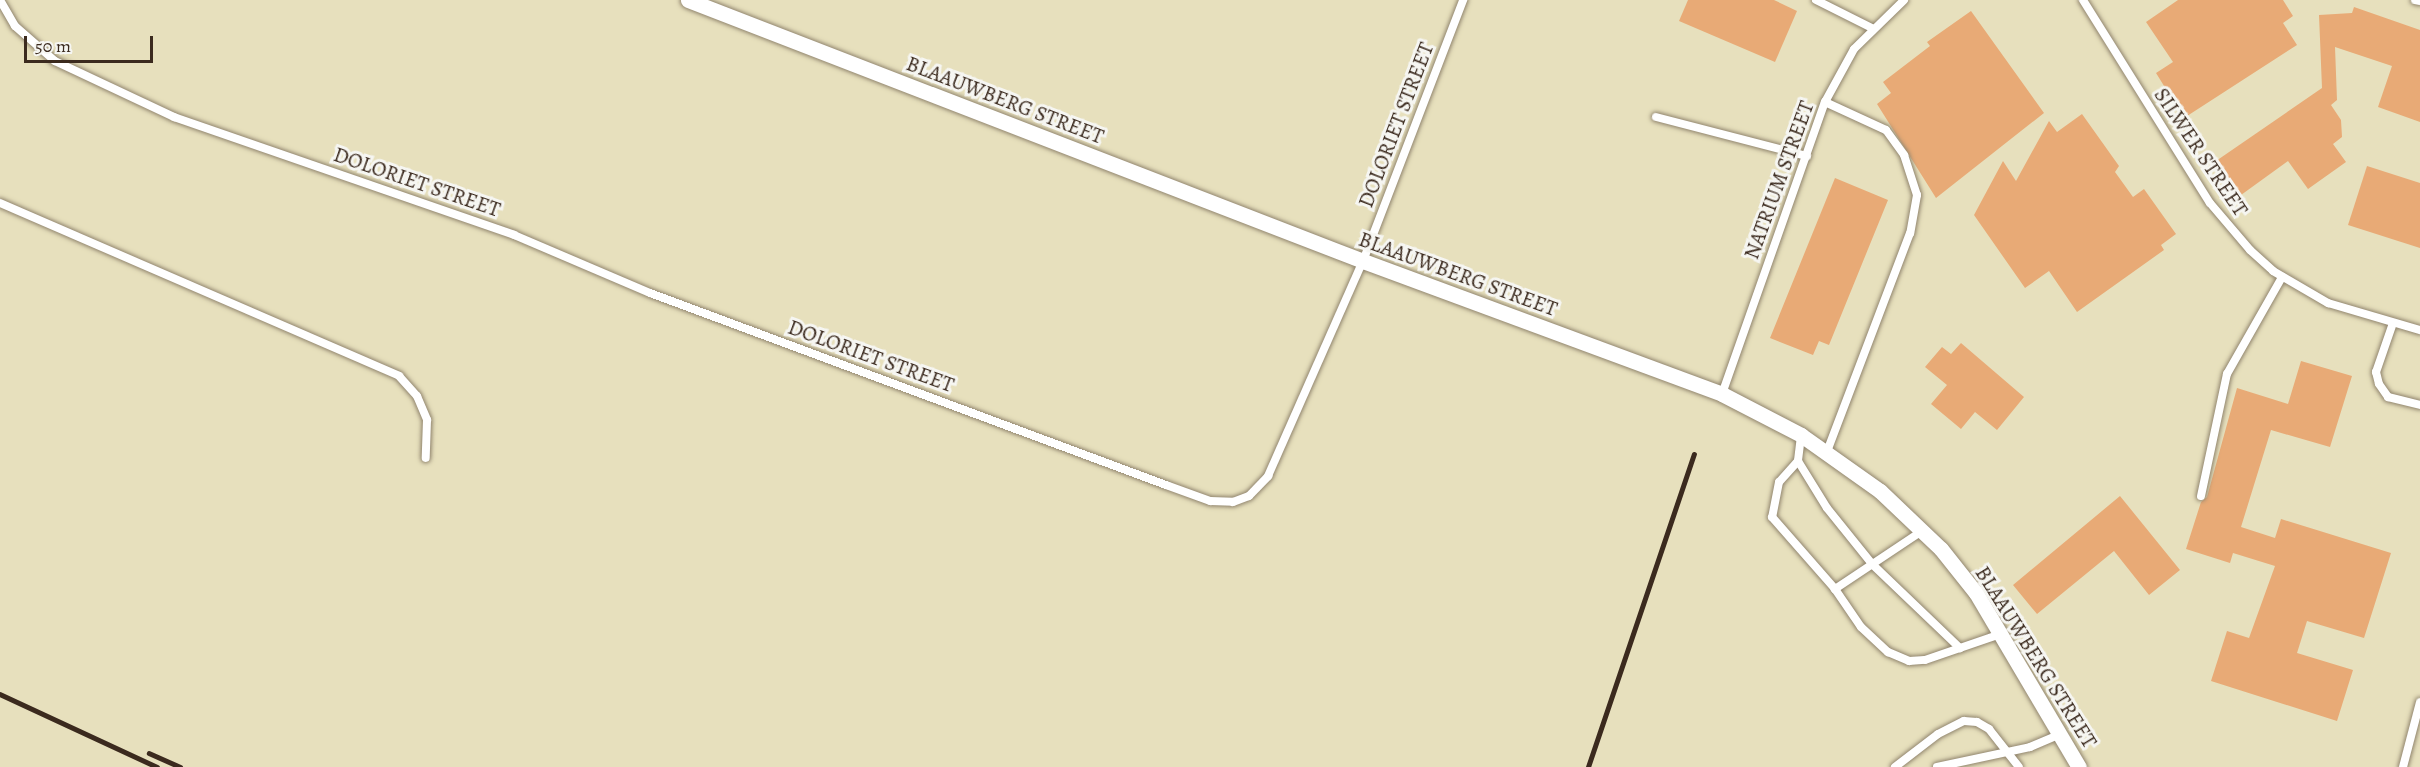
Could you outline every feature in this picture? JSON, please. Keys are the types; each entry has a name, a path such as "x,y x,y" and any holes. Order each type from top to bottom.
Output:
{"street":[{"name":"BLAAUWBERG STREET","path":"688,0 1363,261 1722,394 1801,435 1880,491 1923,530 1976,593 2079,767"}],"lane":[{"name":"DOLORIET STREET","path":"0,0 15,26 55,61 174,117 514,235 650,293 1210,501 1233,502 1249,496 1268,476 1363,261 1463,0"},
{"path":"1816,0 1872,28"},
{"name":"NATRIUM STREET","path":"1722,394 1825,102 1841,70 1872,28 1904,0"},
{"name":"SILWER STREET","path":"2084,0 2210,203 2231,231 2282,277 2328,303 2420,330"},
{"path":"2415,0 2420,1"},
{"path":"1825,102 1886,130 1904,155 1917,195 1910,233 1827,452"},
{"path":"1656,117 1807,156"},
{"path":"0,203 399,376 417,396 427,420 426,458"},
{"path":"2201,496 2227,374 2282,277"},
{"path":"2393,323 2376,372 2379,384 2388,397 2420,405"},
{"path":"1801,435 1798,461 1807,481 1872,564 1960,648"},
{"path":"1798,461 1779,482 1772,517 1835,589 1861,627 1899,658 1925,660 2001,634"},
{"path":"1835,589 1923,530"},
{"path":"2403,767 2420,702"},
{"path":"1895,767 1938,734 1964,721 1977,722 1989,729 2019,767"},
{"path":"1937,767 2009,752 2060,734"}],"building":[{"path":"1688,0 1774,0 1797,11 1775,62 1679,21"},
{"path":"2178,0 2283,0 2293,16 2283,23 2297,45 2184,118 2156,73 2173,62 2146,22"},
{"path":"2354,7 2420,30 2420,122 2378,107 2392,66 2335,47 2337,100 2331,105 2341,120 2342,137 2333,144 2346,162 2308,189 2288,161 2241,195 2216,161 2322,88 2319,15 2352,13"},
{"path":"1971,11 2044,113 1936,198 1877,104 1891,93 1883,82 1930,46 1927,42"},
{"path":"2082,114 2119,166 2115,172 2133,197 2144,189 2176,234 2161,245 2164,250 2077,312 2049,271 2025,288 1974,215 2003,161 2016,181 2049,121 2057,132"},
{"path":"2367,166 2420,183 2420,248 2348,225"},
{"path":"1835,178 1888,200 1829,345 1819,341 1813,355 1770,338"},
{"path":"1961,343 2024,397 1997,430 1975,412 1961,429 1931,404 1947,385 1925,367 1942,347 1951,354"},
{"path":"2301,361 2352,376 2330,447 2271,430 2241,527 2275,538 2281,519 2391,553 2364,638 2307,621 2297,653 2353,670 2337,721 2211,681 2227,631 2249,638 2275,566 2233,553 2230,563 2186,549 2201,502 2207,497 2237,388 2288,404"},
{"path":"2120,496 2180,570 2149,595 2114,551 2037,614 2013,585"}],"railway":[{"path":"1588,767 1694,454"},
{"path":"0,694 157,767"},
{"path":"149,753 180,767"}]}
